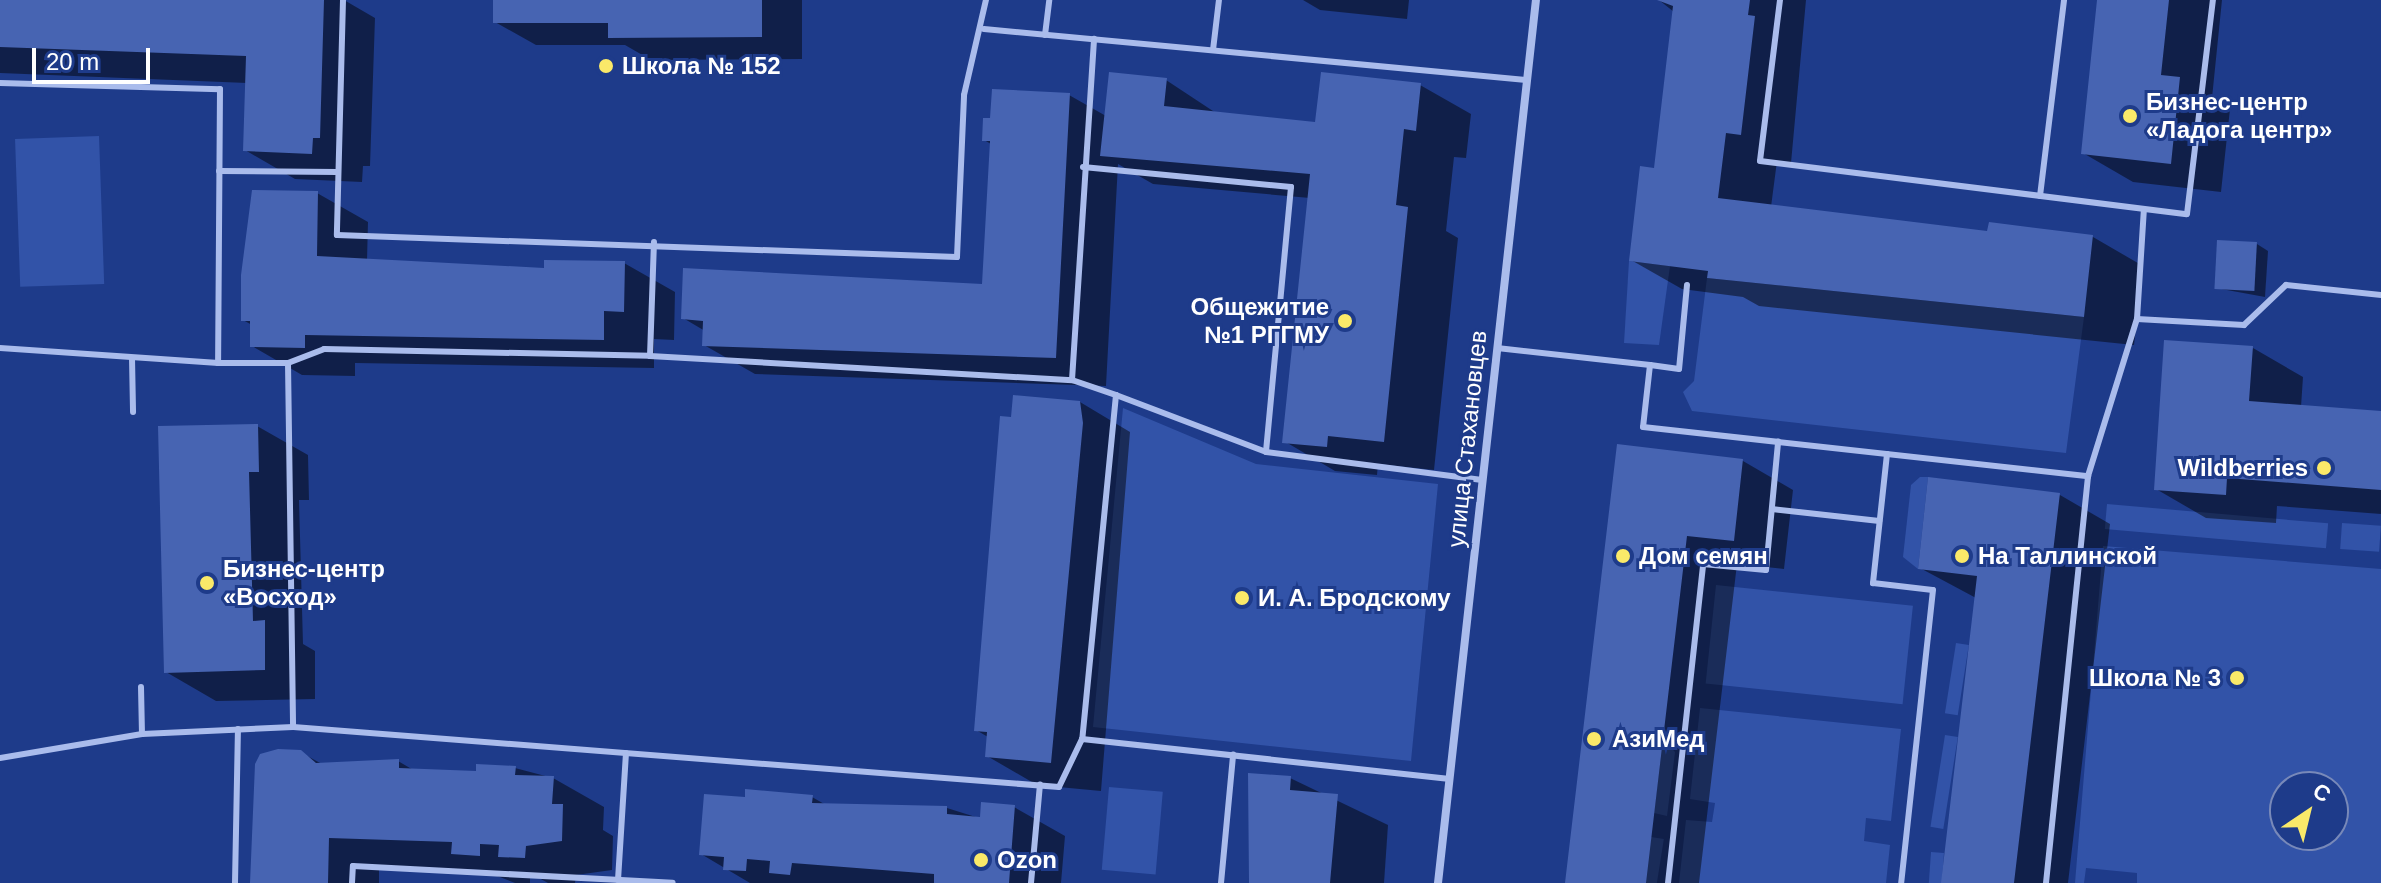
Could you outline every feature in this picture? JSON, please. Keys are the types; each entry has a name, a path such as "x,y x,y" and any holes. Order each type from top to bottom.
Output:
{"street":[{"name":"улица Стахановцев","path":"1438,883 1536,0"}],"lane":[{"path":"343,0 337,235 654,242 957,257 964,95 984,29 986,0"},
{"path":"1045,35 1049,0"},
{"path":"1213,50 1219,0"},
{"path":"1780,0 1760,161 2187,214 2213,0"},
{"path":"2040,196 2064,0"},
{"path":"984,29 1527,80"},
{"path":"1072,380 1083,167 1094,39"},
{"path":"0,83 220,89 218,363"},
{"path":"1083,167 1291,187 1266,452"},
{"path":"219,171 337,172"},
{"path":"2046,883 2088,476 2137,319 2144,209"},
{"path":"650,356 654,242"},
{"path":"1497,348 1679,369 1687,285"},
{"path":"2137,319 2244,325 2286,285 2381,295"},
{"path":"0,348 218,363 288,363 324,349 650,356 1072,380 1266,452 1482,480"},
{"path":"132,358 133,412"},
{"path":"288,363 293,727"},
{"path":"1650,365 1643,427 2088,476"},
{"path":"0,758 142,734 293,727 1059,787 1082,739 1116,395"},
{"path":"1668,883 1703,564 1766,570 1778,442"},
{"path":"1887,454 1873,583 1933,590 1901,883"},
{"path":"1772,509 1879,521"},
{"path":"141,687 142,734"},
{"path":"235,883 238,729"},
{"path":"1082,739 1450,779"},
{"path":"618,880 626,753"},
{"path":"1221,883 1233,755"},
{"path":"1031,883 1040,784"},
{"path":"352,883 353,866 673,883"}],"shaded area":[{"path":"99,136 104,284 20,287 15,139"},
{"path":"1629,261 1670,266 1659,345 1624,343"},
{"path":"1707,278 2084,317 2066,453 1692,411 1683,392 1694,381"},
{"path":"1123,408 1256,464 1438,484 1411,761 1093,727"},
{"path":"1920,477 1928,477 1918,569 1903,557 1911,485"},
{"path":"2107,504 2328,523 2326,548 2105,529"},
{"path":"2342,523 2381,526 2379,552 2340,549"},
{"name":"Школа № 3","path":"2103,546 2381,569 2381,883 2137,883 2137,873 2086,868 2084,883 2075,883"},
{"path":"1716,585 1913,606 1903,704 1706,683"},
{"path":"1956,643 1969,645 1958,715 1945,713"},
{"path":"1700,708 1901,729 1891,821 1866,818 1864,841 1890,845 1886,883 1679,883 1686,820 1712,822 1715,803 1690,799"},
{"path":"1945,735 1958,737 1943,829 1930,827"},
{"path":"1663,739 1675,752 1667,816 1654,813"},
{"path":"1109,787 1163,792 1156,874 1102,870"},
{"path":"1651,837 1664,839 1657,883 1644,882"},
{"path":"1931,852 1944,853 1942,883 1929,883"}],"building":[{"path":"0,0 324,0 320,138 313,138 312,154 243,151 246,56 0,47"},
{"path":"493,0 762,0 762,37 608,38 608,23 493,23"},
{"path":"1657,0 1750,0 1748,15 1755,16 1741,135 1726,133 1718,198 1987,231 1989,222 2093,235 2084,317 1707,278 1708,271 1629,261 1640,166 1654,168 1673,6"},
{"name":"Бизнес-центр «Ладога центр»","path":"2097,0 2169,0 2161,75 2180,77 2171,164 2081,154"},
{"name":"Общежитие №1 РГГМУ","path":"1109,72 1167,78 1164,106 1315,122 1321,72 1421,83 1416,131 1404,129 1396,205 1408,207 1384,442 1328,436 1327,447 1282,443 1310,174 1100,156"},
{"path":"992,89 1070,93 1056,358 702,346 703,321 681,319 683,268 982,284 990,141 982,141 983,118 990,118"},
{"path":"252,190 318,191 317,256 544,268 544,260 625,261 624,312 604,311 604,340 305,335 305,348 250,347 250,321 241,321 241,275"},
{"path":"2217,240 2257,242 2254,291 2214,289"},
{"path":"2164,340 2253,346 2249,401 2381,411 2381,490 2227,478 2226,495 2154,490"},
{"path":"1013,395 1080,401 1083,423 1051,763 985,757 987,732 974,731 1000,416 1011,417"},
{"name":"Бизнес-центр «Восход»","path":"258,424 259,472 249,472 253,621 265,620 265,670 164,673 158,426"},
{"path":"1617,444 1743,459 1734,541 1687,536 1646,883 1565,883"},
{"path":"1928,477 2060,493 2014,883 1941,883 1977,576 1918,569"},
{"path":"278,749 301,750 316,763 399,759 399,768 476,771 476,764 516,766 515,775 554,776 552,804 563,804 562,841 526,846 525,858 498,857 499,845 480,844 480,856 451,854 452,842 329,838 328,883 250,883 255,764 260,754"},
{"path":"1248,773 1291,776 1290,790 1338,794 1330,883 1249,883"},
{"path":"745,789 813,795 812,803 947,806 947,814 980,817 981,802 1015,805 1009,883 934,883 934,874 792,863 790,875 769,873 770,861 747,859 746,871 723,870 724,857 699,855 704,794 745,797"}],"place":[{"name":"Школа № 152","path":"606,66"},
{"name":"Бизнес-центр «Ладога центр»","path":"2130,116"},
{"name":"Общежитие №1 РГГМУ","path":"1345,321"},
{"name":"Wildberries","path":"2324,468"},
{"name":"Дом семян","path":"1623,556"},
{"name":"На Таллинской","path":"1962,556"},
{"name":"Бизнес-центр «Восход»","path":"207,583"},
{"name":"И. А. Бродскому","path":"1242,598"},
{"name":"Школа № 3","path":"2237,678"},
{"name":"АзиМед","path":"1594,739"},
{"name":"Ozon","path":"981,860"}]}
